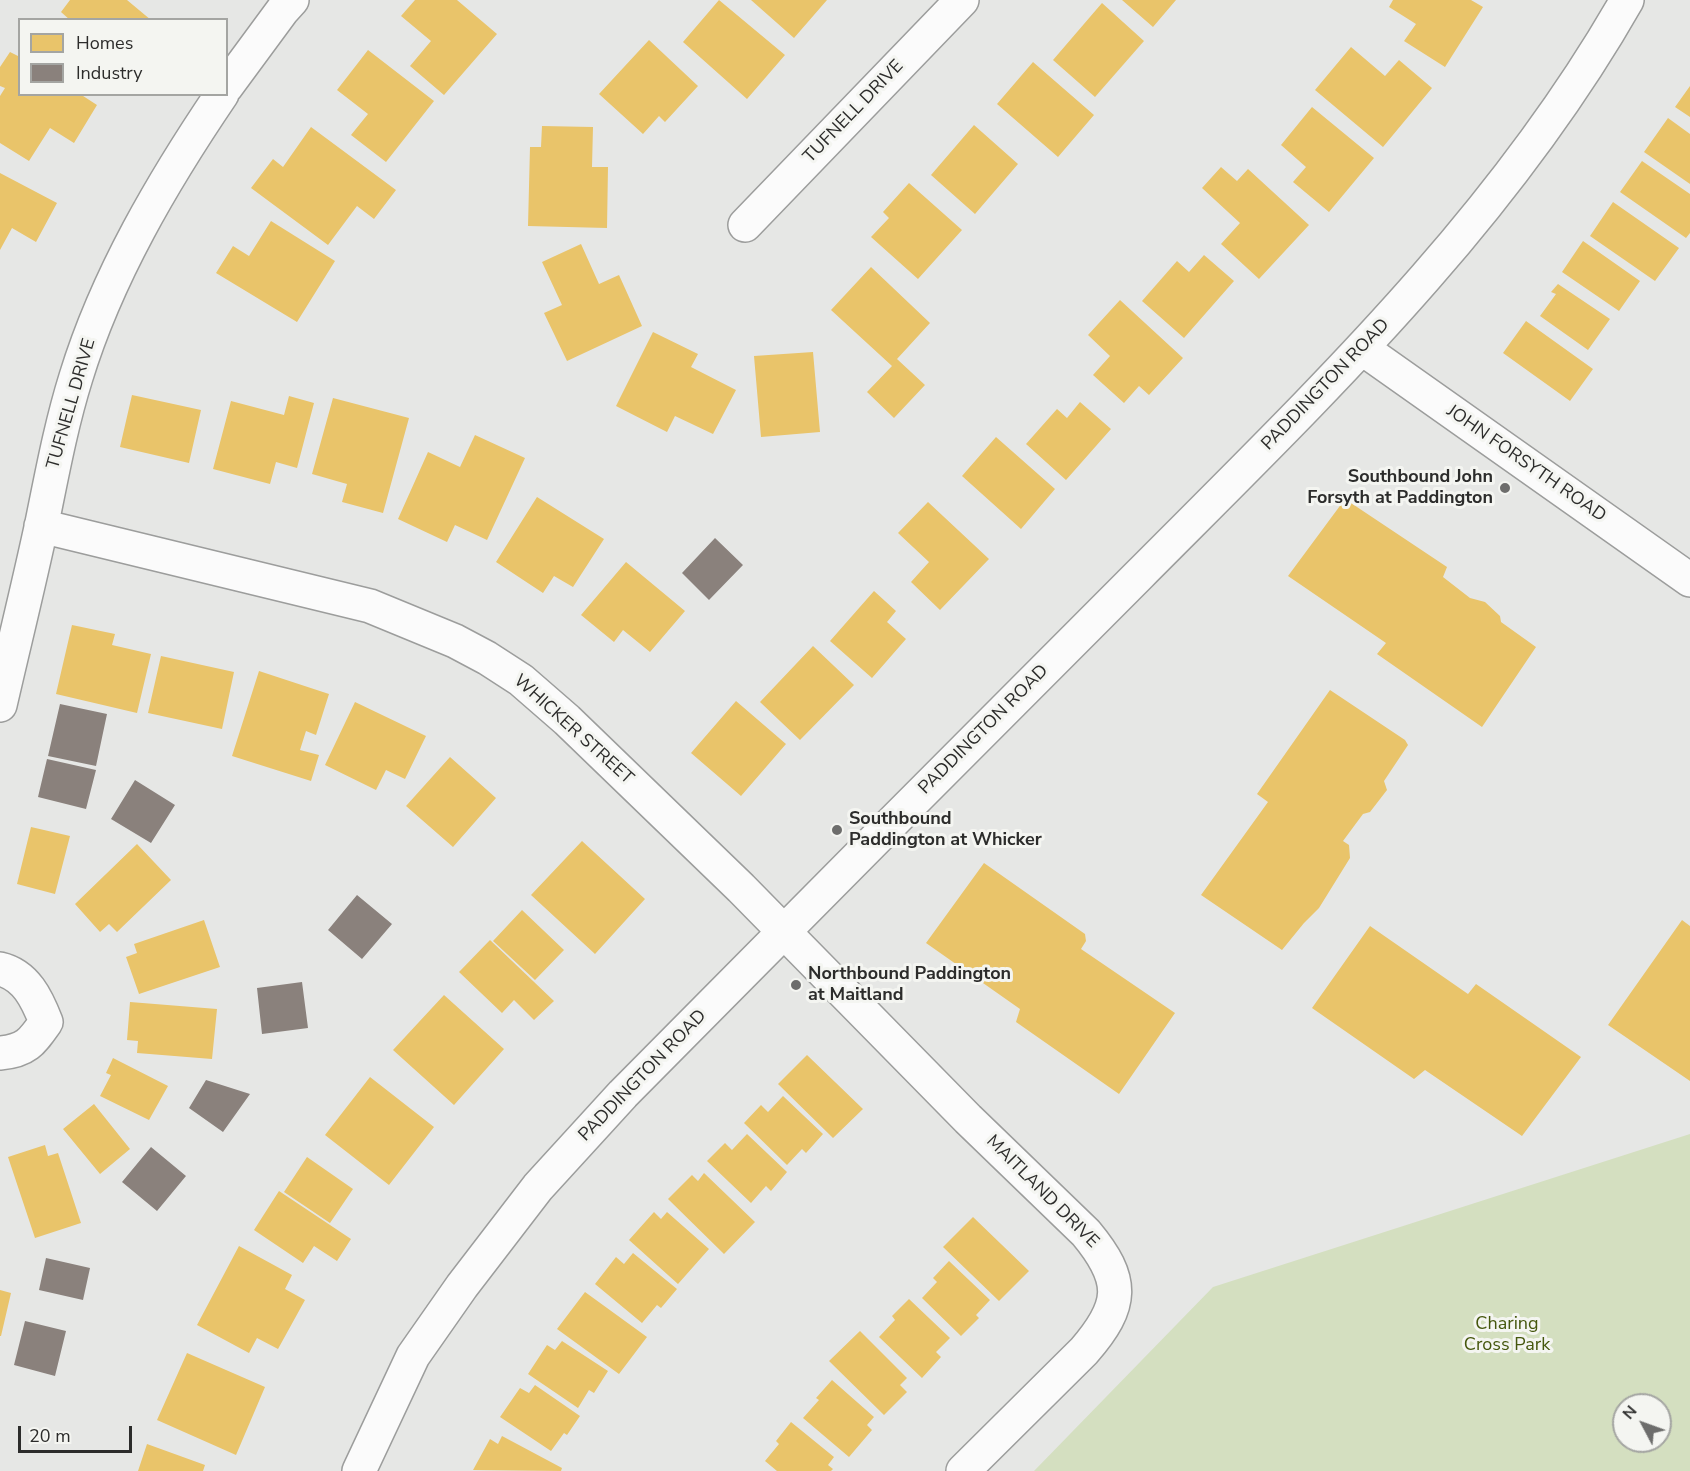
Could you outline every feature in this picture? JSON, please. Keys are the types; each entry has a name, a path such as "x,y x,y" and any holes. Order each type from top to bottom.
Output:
{"street":[{"path":"228,84 292,0"},
{"name":"TUFNELL DRIVE","path":"745,225 962,0"},
{"name":"PADDINGTON ROAD","path":"359,1471 413,1356 462,1286 538,1187 623,1094 1363,349 1487,205 1550,123 1628,0"},
{"name":"TUFNELL DRIVE","path":"0,705 63,423 77,375 111,287 140,229 221,96"},
{"name":"JOHN FORSYTH ROAD","path":"1363,349 1690,580"},
{"name":"WHICKER STREET","path":"41,526 370,606 455,641 487,658 521,680 567,720 741,888 783,933"},
{"name":"MAITLAND DRIVE","path":"783,933 1086,1233 1103,1253 1113,1273 1115,1293 1110,1315 1101,1332 963,1471"},
{"path":"0,969 15,975 36,996 46,1022 30,1043 14,1052 0,1053"}],"green space":[{"name":"Charing Cross Park","path":"1690,1134 1690,1471 1034,1471 1213,1287"}],"building: Homes":[{"path":"70,0 127,0 149,18 68,18 61,12"},
{"path":"415,0 457,0 497,34 444,95 410,66 431,41 401,16"},
{"path":"719,0 785,55 747,99 683,42"},
{"path":"751,0 827,0 794,38"},
{"path":"1122,0 1176,0 1153,27"},
{"path":"1393,0 1471,0 1483,7 1445,67 1404,41 1416,24 1389,7"},
{"path":"1102,3 1144,41 1095,97 1053,60"},
{"path":"649,40 698,86 665,122 659,116 643,134 599,94"},
{"path":"1351,47 1385,76 1399,60 1432,88 1383,147 1315,90"},
{"path":"368,50 434,101 386,162 351,135 368,114 337,90"},
{"path":"10,52 18,56 18,96 83,96 97,105 74,143 50,128 29,161 0,143 0,96 5,88 0,86 0,67"},
{"path":"1033,62 1094,115 1058,157 997,104"},
{"path":"1690,86 1690,117 1675,107"},
{"path":"1312,107 1374,158 1329,212 1293,182 1306,167 1281,145"},
{"path":"1668,118 1690,134 1690,184 1644,152"},
{"path":"974,125 1018,164 975,214 931,175"},
{"path":"542,126 593,127 592,167 608,167 607,228 528,226 530,147 541,147"},
{"path":"311,127 396,190 374,219 357,206 328,245 251,188 273,159 283,167"},
{"path":"1642,161 1690,194 1690,233 1686,238 1620,192"},
{"path":"1221,167 1237,181 1248,169 1309,225 1259,279 1221,244 1240,223 1202,188"},
{"path":"0,173 57,203 36,242 12,228 0,250"},
{"path":"909,183 962,230 918,279 871,237 889,218 883,212"},
{"path":"1613,202 1679,248 1655,281 1590,236"},
{"path":"271,221 335,261 297,322 216,273 233,246 249,256"},
{"path":"1583,241 1640,281 1619,311 1562,272"},
{"path":"581,244 599,284 619,275 642,326 567,361 544,313 562,305 542,262"},
{"path":"1204,255 1234,281 1184,338 1142,301 1177,261 1189,272"},
{"path":"871,267 930,323 897,359 925,385 894,418 867,392 892,366 831,310"},
{"path":"1558,284 1610,319 1588,350 1540,316 1556,294 1551,292"},
{"path":"1120,300 1183,358 1149,395 1139,386 1124,403 1093,375 1110,356 1088,335"},
{"path":"1526,321 1593,369 1570,401 1503,353"},
{"path":"653,332 698,354 691,367 736,390 713,434 675,416 667,432 616,406"},
{"path":"813,352 820,432 761,437 754,356"},
{"path":"132,395 201,410 189,463 120,447"},
{"path":"289,396 314,403 297,468 276,462 270,484 213,469 231,401 284,415"},
{"path":"333,398 409,418 383,513 342,502 347,484 312,474"},
{"path":"1080,402 1111,429 1066,480 1026,444 1057,409 1067,418"},
{"path":"475,435 525,458 487,540 455,525 447,542 398,519 428,452 460,467"},
{"path":"996,437 1055,489 1021,529 962,476"},
{"path":"537,497 604,539 573,587 554,576 543,593 496,562"},
{"path":"1345,499 1447,567 1443,577 1470,598 1485,602 1500,616 1501,622 1536,647 1482,727 1377,654 1386,643 1288,576"},
{"path":"928,502 989,559 940,610 911,582 929,562 898,533"},
{"path":"626,562 685,611 650,652 623,630 614,642 581,615"},
{"path":"874,591 896,611 887,622 906,639 872,678 830,641"},
{"path":"72,625 115,634 112,645 151,654 137,713 56,694"},
{"path":"813,646 854,685 800,740 760,702"},
{"path":"161,656 234,672 222,729 148,713"},
{"path":"259,671 329,694 316,735 306,731 300,750 319,755 311,781 232,756"},
{"path":"1330,690 1405,740 1408,745 1384,781 1387,790 1370,812 1363,814 1343,841 1349,845 1350,858 1319,908 1282,950 1201,895 1268,802 1257,794"},
{"path":"736,701 786,744 741,796 691,753"},
{"path":"355,702 426,736 405,779 386,770 376,790 325,765"},
{"path":"450,757 496,798 453,847 406,806"},
{"path":"31,827 70,836 55,894 17,884"},
{"path":"582,841 645,899 595,954 531,895"},
{"path":"137,844 171,880 117,932 109,924 100,932 75,904"},
{"path":"984,863 1085,934 1086,941 1081,949 1175,1013 1119,1094 1016,1022 1020,1009 926,943"},
{"path":"522,910 564,950 535,980 493,941"},
{"path":"204,920 220,967 139,994 126,957 137,953 134,944"},
{"path":"1682,920 1690,926 1690,1081 1608,1025"},
{"path":"1370,926 1468,994 1476,984 1581,1057 1522,1136 1425,1070 1414,1079 1312,1008"},
{"path":"490,940 554,1001 534,1020 514,1000 502,1013 459,972"},
{"path":"444,995 504,1049 454,1105 393,1050"},
{"path":"130,1002 217,1009 212,1059 137,1053 138,1041 127,1040"},
{"path":"807,1055 863,1109 833,1138 778,1084"},
{"path":"113,1058 168,1086 149,1120 100,1096 111,1075 106,1073"},
{"path":"370,1077 434,1127 389,1185 325,1135"},
{"path":"783,1096 823,1134 806,1153 802,1149 787,1165 744,1123 761,1105 768,1112"},
{"path":"94,1104 130,1149 100,1174 63,1129"},
{"path":"747,1134 787,1172 771,1191 766,1186 751,1203 707,1161 725,1143 732,1150"},
{"path":"45,1145 48,1156 58,1153 81,1223 35,1238 8,1157"},
{"path":"307,1157 353,1189 330,1223 284,1192"},
{"path":"704,1173 755,1222 724,1254 668,1199 692,1175 698,1181"},
{"path":"279,1191 351,1239 337,1261 314,1246 303,1263 254,1230"},
{"path":"654,1212 661,1219 667,1212 709,1249 678,1284 629,1240"},
{"path":"973,1217 1029,1271 999,1301 943,1247"},
{"path":"239,1246 292,1275 285,1289 305,1300 278,1349 257,1338 249,1353 197,1325"},
{"path":"633,1253 677,1289 661,1308 657,1305 642,1323 595,1284 616,1257 624,1264"},
{"path":"949,1261 990,1300 976,1315 979,1318 961,1336 922,1298 937,1282 933,1278"},
{"path":"0,1290 11,1293 1,1336 0,1336"},
{"path":"585,1292 647,1337 619,1374 557,1329"},
{"path":"909,1299 950,1338 936,1352 941,1357 922,1378 879,1337 895,1320 892,1316"},
{"path":"860,1331 907,1378 900,1385 907,1392 884,1415 829,1361"},
{"path":"562,1341 608,1371 594,1393 589,1390 578,1408 528,1374 547,1345 555,1350"},
{"path":"187,1353 265,1387 236,1455 157,1420"},
{"path":"832,1380 874,1417 867,1425 872,1430 849,1457 803,1418"},
{"path":"535,1385 580,1416 567,1435 564,1433 551,1451 500,1417 520,1388 529,1393"},
{"path":"791,1422 834,1457 828,1465 833,1469 831,1471 777,1471 765,1461 779,1444 776,1441"},
{"path":"502,1436 562,1468 561,1471 473,1470 490,1439 498,1444"},
{"path":"147,1444 205,1465 203,1471 138,1471"}],"building: Industry":[{"path":"715,538 743,565 709,600 682,573"},
{"path":"60,704 107,714 96,766 48,756"},
{"path":"47,759 96,770 86,809 38,797"},
{"path":"135,780 175,805 151,843 111,819"},
{"path":"357,895 392,924 362,959 328,930"},
{"path":"302,982 308,1028 262,1034 257,988"},
{"path":"206,1080 250,1094 223,1132 189,1108"},
{"path":"151,1147 186,1176 157,1211 122,1182"},
{"path":"46,1258 90,1268 83,1300 39,1290"},
{"path":"25,1321 66,1331 55,1376 14,1365"}],"place":[{"name":"Southbound John Forsyth at Paddington","path":"1505,488"},
{"name":"Southbound Paddington at Whicker","path":"837,830"},
{"name":"Northbound Paddington at Maitland","path":"796,985"}]}
